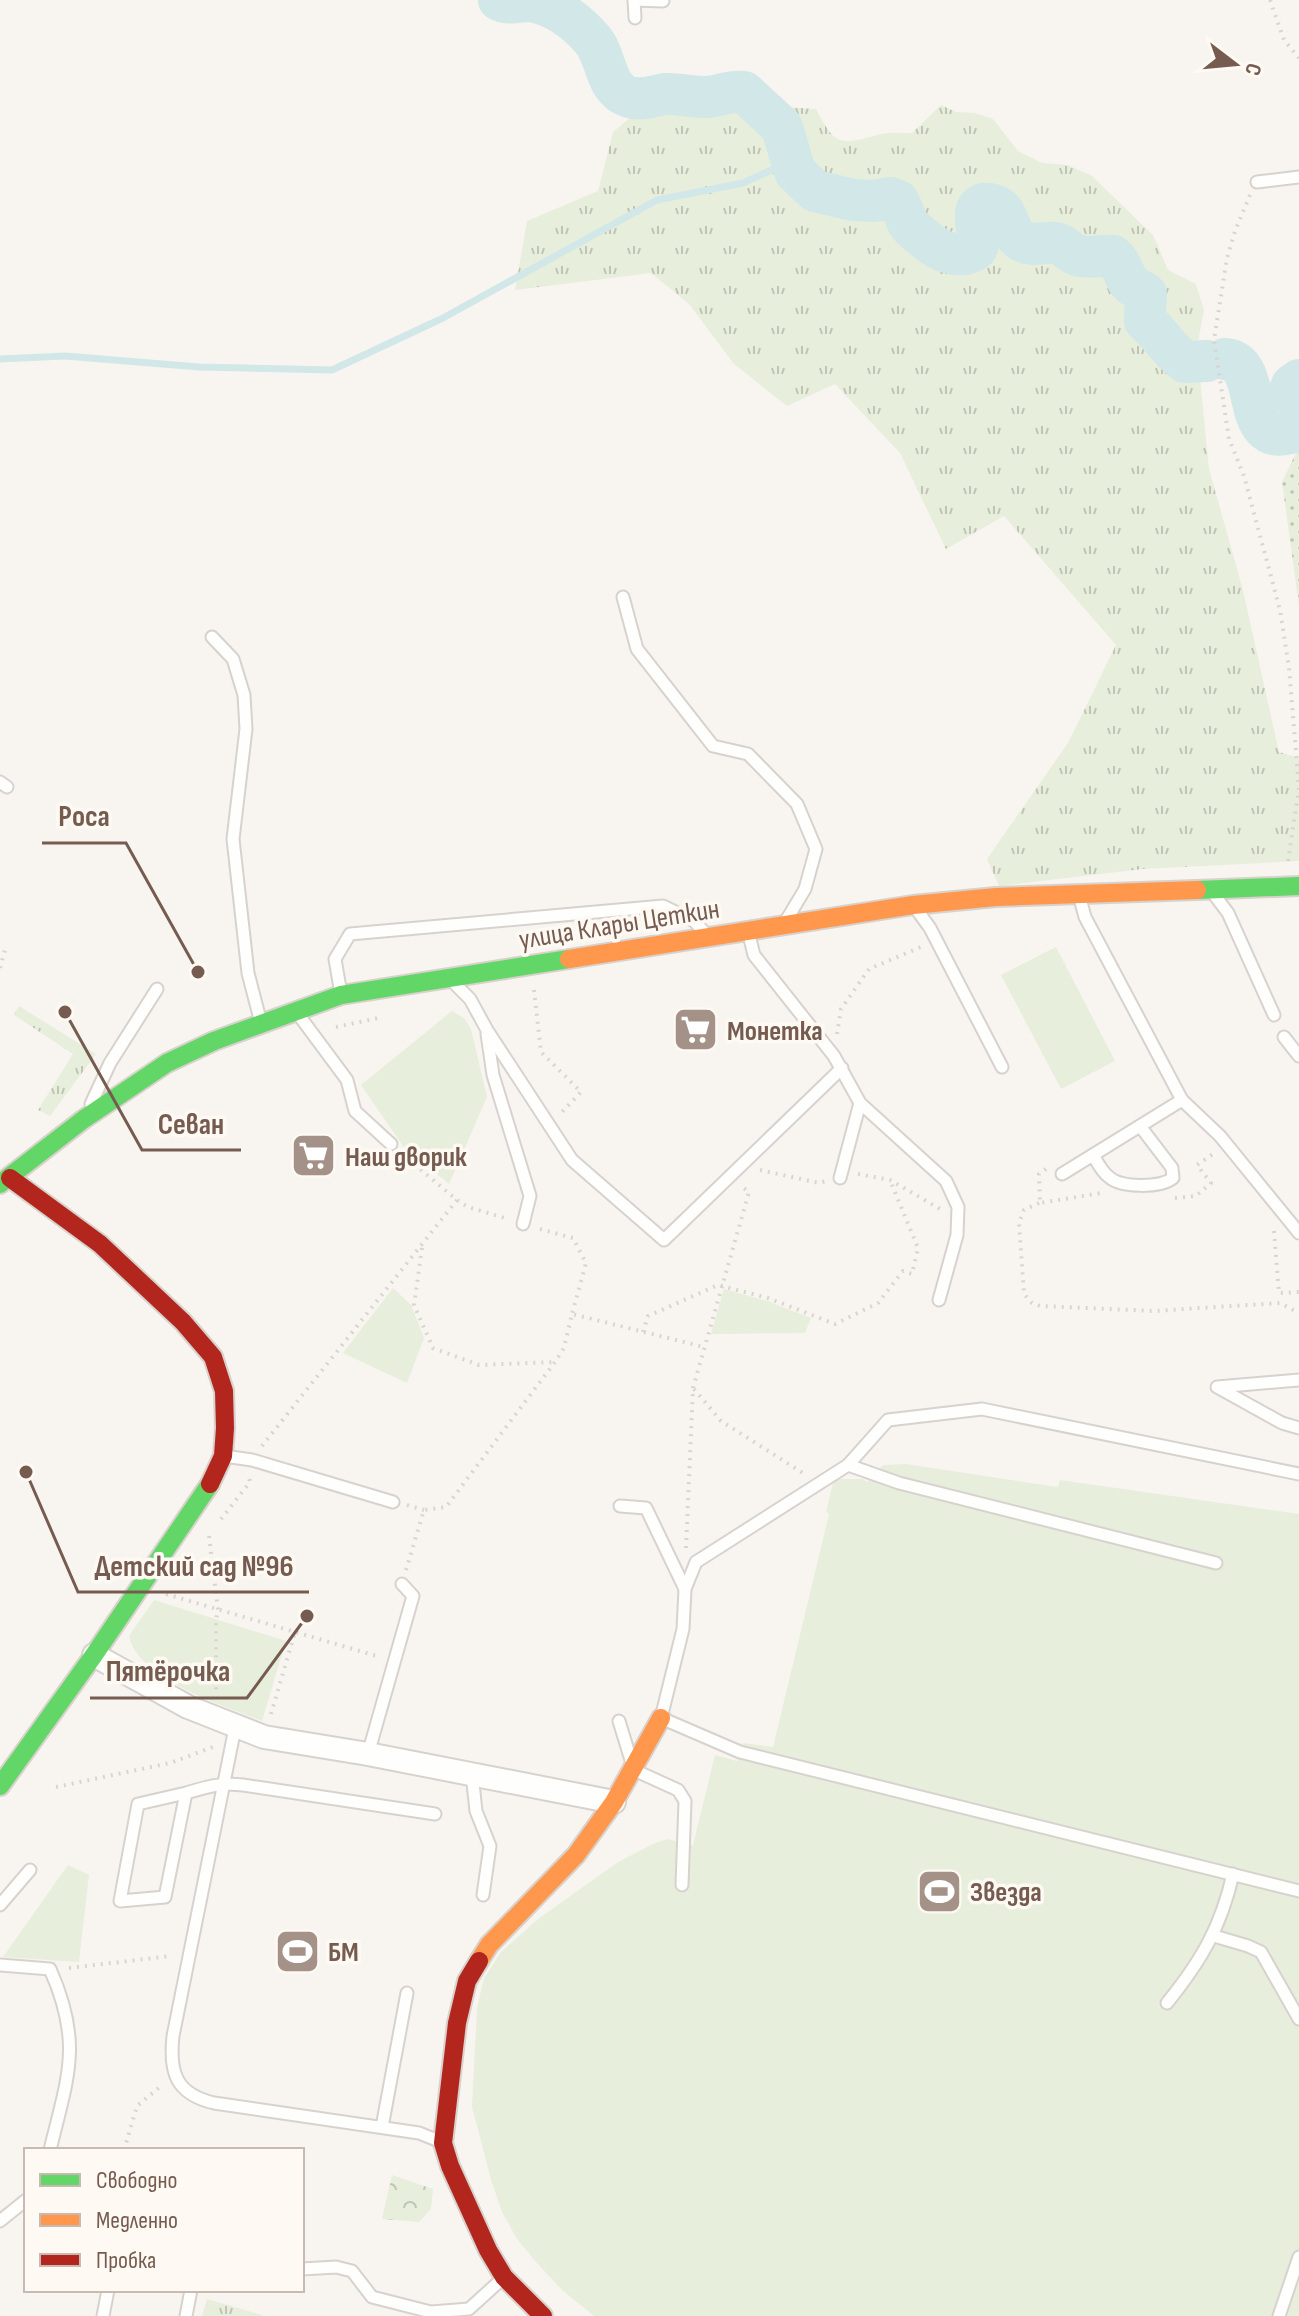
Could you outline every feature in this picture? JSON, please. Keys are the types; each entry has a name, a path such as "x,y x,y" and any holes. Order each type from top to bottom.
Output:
{"street":[{"name":"улица Клары Цеткин","path":"3,1177 167,1063 214,1041 341,995 913,905 996,897 1292,887"},
{"path":"0,1786 94,1655 213,1479 223,1456 224,1391 213,1357 183,1322 100,1244 3,1177"},
{"path":"94,1655 234,1734 368,1754 614,1802"},
{"path":"543,2316 504,2277 488,2250 450,2166 443,2143 457,2023 467,1981 489,1945 576,1855 634,1770 661,1718"}],"lane":[{"path":"635,18 634,0 663,1"},
{"path":"1257,182 1299,177"},
{"path":"623,597 637,649 713,746 748,754 797,804 816,849 805,889 782,927"},
{"path":"212,637 233,659 244,695 246,729 233,839 248,973 261,1024"},
{"path":"1211,889 1228,913 1274,1015"},
{"path":"1078,894 1085,917 1182,1100 1220,1136 1299,1233"},
{"path":"913,905 930,928 1002,1067"},
{"path":"341,995 335,959 350,934 663,906 694,921 708,937"},
{"path":"748,931 754,955 834,1056 860,1103 946,1181 958,1207 957,1235 939,1300"},
{"path":"449,979 470,999 572,1160 664,1240 842,1068"},
{"path":"84,1119 110,1063 157,989"},
{"path":"296,1011 347,1080 355,1111 391,1144"},
{"path":"487,1030 493,1075 530,1196 523,1224"},
{"path":"1284,1037 1299,1056"},
{"path":"1062,1174 1182,1100"},
{"path":"840,1178 860,1103"},
{"path":"1093,1155 1109,1178 1123,1184 1166,1183 1173,1178 1172,1168 1140,1126"},
{"path":"1299,1380 1217,1387 1282,1423 1299,1428"},
{"path":"1299,1474 982,1409 888,1420 848,1465 696,1562 685,1589 683,1629 661,1718 740,1752 1299,1891"},
{"path":"223,1456 252,1460 393,1502"},
{"path":"848,1465 899,1483 1216,1563"},
{"path":"620,1506 646,1508 685,1589"},
{"path":"368,1754 413,1596 402,1584"},
{"path":"619,1721 634,1770 678,1790 685,1801 682,1885"},
{"path":"234,1734 173,2036 171,2056 180,2086 201,2100 419,2133 443,2143"},
{"path":"472,1774 476,1811 490,1846 483,1895"},
{"path":"186,1793 165,1897 120,1901 138,1804 223,1782 435,1814"},
{"path":"0,1905 30,1870"},
{"path":"1167,2003 1194,1969 1214,1936 1233,1874"},
{"path":"1214,1936 1261,1952 1299,2019"},
{"path":"0,1965 50,1969 64,2000 71,2055 50,2148"},
{"path":"382,2127 407,1993"},
{"path":"0,2221 24,2202"},
{"path":"1279,2316 1299,2257"},
{"path":"304,2269 336,2267 352,2271 372,2297 431,2312 471,2313 504,2277"},
{"path":"103,2316 108,2292"},
{"path":"186,2316 191,2292"}],"path":[{"path":"1270,0 1284,40 1299,58"},
{"path":"1257,182 1235,231 1220,292 1214,340 1229,439 1244,476 1280,610 1289,668 1299,788 1292,887"},
{"path":"834,1056 841,1009 869,969 925,945"},
{"path":"0,968 5,950"},
{"path":"521,992 548,987"},
{"path":"534,990 541,1052 581,1092 549,1127"},
{"path":"311,1033 383,1017"},
{"path":"391,1144 468,1207 573,1238 586,1263 564,1348 446,1507 424,1510 402,1584"},
{"path":"1209,1181 1197,1165 1218,1150"},
{"path":"685,1589 693,1388 749,1192 729,1177"},
{"path":"643,1332 648,1316 718,1285 768,1298 835,1324 878,1303 903,1271 912,1274 918,1248 890,1180"},
{"path":"217,1524 250,1482 247,1468 252,1460 457,1200"},
{"path":"1040,1203 1024,1210 1019,1223 1024,1294 1032,1303 1040,1306 1154,1311 1280,1303 1299,1313"},
{"path":"422,1246 414,1305 433,1348 479,1365 555,1362"},
{"path":"572,1314 704,1347"},
{"path":"693,1388 721,1421 819,1483"},
{"path":"209,1534 218,1610 216,1702"},
{"path":"141,1587 376,1656"},
{"path":"264,1737 295,1632"},
{"path":"56,1787 170,1763 234,1734"},
{"path":"50,1969 80,1968 189,1953"},
{"path":"125,2148 137,2106 175,2074"}],"green space":[{"path":"676,79 737,104 816,109 835,137 848,141 885,133 912,133 941,105 956,112 975,113 993,119 1018,151 1042,163 1068,165 1092,176 1153,235 1168,270 1196,284 1204,310 1197,348 1209,469 1243,590 1279,752 1299,758 1299,861 1143,869 999,886 987,859 1068,743 1116,645 1004,516 946,549 900,453 835,384 787,406 734,364 689,304 651,273 515,290 527,221 598,191 613,132"},
{"path":"1299,436 1299,606 1282,482 1297,451 1294,439"},
{"path":"1056,947 1115,1061 1061,1089 1001,975"},
{"path":"19,1006 96,1054 50,1116 38,1110 73,1054 14,1015"},
{"path":"452,1011 464,1018 471,1029 487,1097 449,1184 403,1146 361,1085"},
{"path":"393,1288 411,1305 424,1338 407,1383 343,1353"},
{"path":"724,1289 811,1318 805,1333 711,1334"},
{"name":"Звезда","path":"906,1464 1058,1487 1060,1480 1299,1514 1299,2316 594,2316 562,2290 536,2262 517,2239 502,2212 472,2107 477,2008 484,1978 501,1952 538,1919 618,1862 667,1839 693,1845 715,1755 737,1761 743,1743 773,1747 829,1514 826,1512 834,1479 863,1479 867,1482 883,1465"},
{"path":"154,1600 286,1641 262,1721 185,1689 149,1666 136,1652 129,1636"},
{"path":"68,1865 89,1875 79,1962 3,1957"},
{"path":"392,2175 433,2189 431,2209 419,2222 382,2219"},
{"path":"207,2299 262,2315 262,2316 202,2316"}],"waterway":[{"path":"499,0 510,3 538,2 571,19 596,45 614,87 629,97 665,94 708,97 744,92 782,127 795,172 815,191 853,200 890,198 898,201 910,225 943,251 965,254 975,250 978,239 976,212 982,204 990,204 1001,209 1020,240 1034,244 1056,243 1082,256 1113,256 1130,283 1146,294 1145,321 1185,362 1207,361"},
{"path":"0,359 65,356 199,367 332,370 443,318 657,200 743,183 791,161"},
{"path":"1225,359 1238,364 1246,375 1258,420 1266,430 1279,435 1299,430"},
{"path":"1299,380 1290,390 1299,406"}],"traffic: fast":[{"path":"1197,890 1299,886"},
{"path":"0,1184 84,1119 167,1063 214,1041 341,995 569,959"},
{"path":"0,1786 210,1484"}],"traffic: slow":[{"path":"569,959 913,905 996,897 1197,890"},
{"path":"479,1961 489,1945 576,1855 614,1802 661,1718"}],"traffic: jam":[{"path":"10,1178 100,1244 183,1322 213,1357 224,1391 225,1428 223,1456 210,1484"},
{"path":"479,1961 467,1981 457,2023 443,2143 450,2166 488,2250 504,2277 543,2316"}],"place":[{"name":"Роса","path":"198,972"},
{"name":"Севан","path":"65,1012"},
{"name":"Монетка","path":"696,1030"},
{"name":"Наш дворик","path":"314,1156"},
{"name":"Детский сад №96","path":"26,1472"},
{"name":"Пятёрочка","path":"307,1616"},
{"name":"Звезда","path":"939,1891"},
{"name":"БМ","path":"297,1951"}]}
